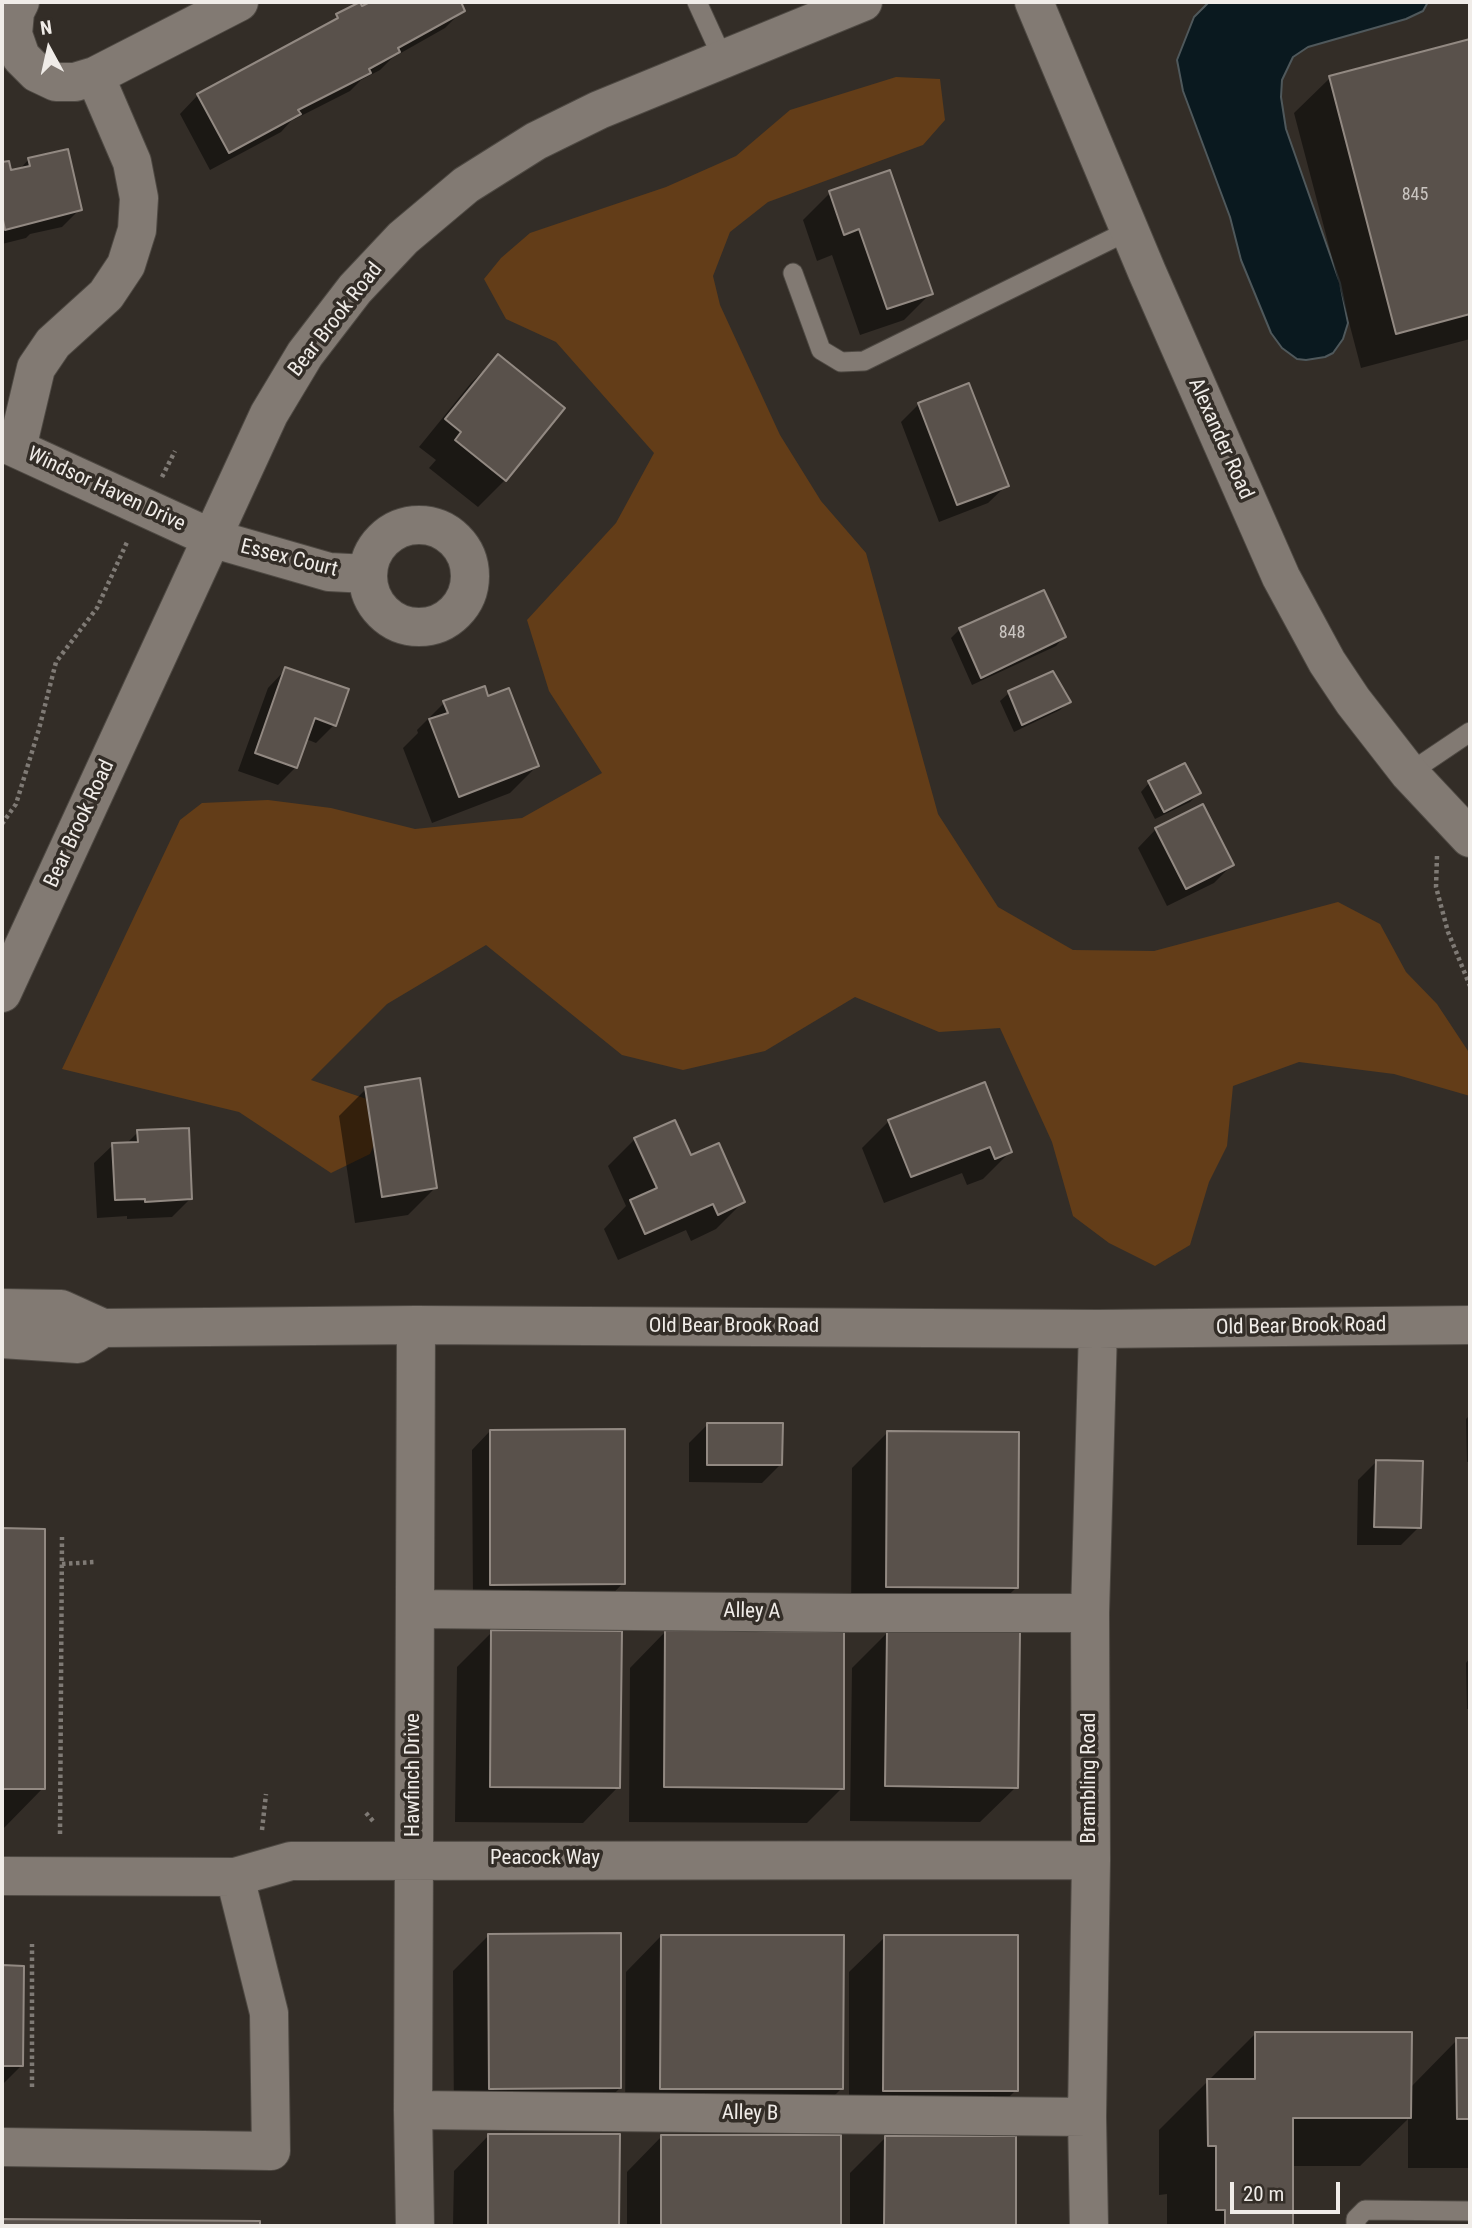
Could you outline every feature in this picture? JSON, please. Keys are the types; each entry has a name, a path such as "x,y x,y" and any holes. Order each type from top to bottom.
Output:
{"street":[{"path":"20,2 15,12 13,34 21,57 37,73 56,82 75,82 95,76 239,2"},
{"name":"Bear Brook Road","path":"2,993 269,414 305,354 355,289 403,238 466,185 536,141 598,110 863,2"},
{"name":"Alexander Road","path":"1034,2 1129,230 1281,577 1327,662 1353,701 1409,773 1454,844"},
{"path":"9,445 36,368 53,343 106,295 126,264 136,230 139,198 132,162 95,76"},
{"name":"Windsor Haven Drive","path":"9,445 211,538"},
{"name":"Essex Court","path":"211,538 329,572 368,574"},
{"name":"Old Bear Brook Road","path":"2,1308 61,1309 103,1328 416,1325 1098,1329 1470,1325"},
{"name":"Hawfinch Drive","path":"415,2226 413,2110 416,1325"},
{"path":"2,1339 78,1344 103,1328"},
{"name":"Brambling Road","path":"1089,2226 1087,2117 1091,1860 1090,1613 1098,1329"},
{"name":"Alley A","path":"415,1609 1090,1613"},
{"name":"Peacock Way","path":"2,1876 235,1877 291,1861 1091,1860"},
{"path":"2,2147 271,2151 269,2013 235,1877"},
{"name":"Alley B","path":"413,2110 1087,2117"}],"lane":[{"path":"697,2 723,59"},
{"path":"793,273 821,350 841,362 864,361 1129,230"},
{"path":"1409,773 1470,732"},
{"path":"1356,2226 1356,2219 1365,2210 1470,2211"}],"path":[{"path":"2,824 16,804 57,662 97,608 121,553 175,452"},
{"path":"1454,844 1436,887 1447,932 1470,986"},
{"path":"60,1834 62,1537"},
{"path":"62,1564 94,1562"},
{"path":"262,1830 266,1794"},
{"path":"366,1813 373,1821"},
{"path":"32,1944 32,2087"}],"shaded area":[{"path":"1209,2 1428,2 1423,11 1406,19 1308,47 1293,57 1282,80 1281,97 1286,129 1340,283 1348,323 1343,339 1333,353 1325,357 1297,359 1282,348 1271,333 1241,260 1230,217 1183,91 1177,60 1194,17"},
{"path":"896,77 940,79 945,120 923,145 768,202 730,232 713,276 720,305 780,435 821,501 866,553 938,814 998,907 1073,950 1154,951 1338,902 1380,924 1406,972 1437,1004 1470,1054 1470,1096 1394,1074 1299,1062 1233,1086 1227,1146 1209,1182 1190,1245 1155,1266 1109,1243 1073,1216 1052,1142 1000,1028 939,1032 855,997 765,1051 683,1070 622,1055 486,945 387,1004 311,1080 390,1107 370,1154 331,1173 239,1112 62,1069 180,820 202,803 268,800 331,808 415,829 522,818 602,773 549,691 527,620 616,523 654,453 556,342 506,319 484,279 501,258 530,233 666,187 736,156 790,110"}],"building":[{"path":"360,2 362,6 370,2 461,2 465,11 398,48 400,52 369,69 371,73 298,110 301,114 229,153 197,94 338,18 336,14"},
{"path":"1470,39 1470,314 1396,334 1329,76"},
{"path":"68,149 82,210 5,230 2,215 2,162 9,161 11,170 30,166 28,158"},
{"path":"890,170 933,294 887,309 859,229 844,235 829,191"},
{"path":"498,354 565,408 506,481 455,440 461,432 445,419"},
{"path":"969,383 1009,486 957,505 918,403"},
{"path":"1044,590 1066,637 981,678 959,628"},
{"path":"285,667 349,689 336,726 315,718 297,768 255,753"},
{"path":"1053,671 1071,702 1022,725 1008,691"},
{"path":"485,686 488,696 509,688 539,766 459,797 429,719 448,713 443,701"},
{"path":"1185,763 1201,793 1164,812 1148,781"},
{"path":"1203,804 1234,865 1186,889 1155,828"},
{"path":"420,1078 437,1188 382,1197 365,1087"},
{"path":"985,1082 1012,1152 995,1159 990,1147 911,1177 888,1120"},
{"path":"675,1120 691,1155 719,1143 745,1202 718,1215 713,1204 645,1234 630,1200 657,1188 634,1138"},
{"path":"189,1128 192,1199 145,1202 145,1199 115,1200 112,1143 138,1142 137,1130"},
{"path":"707,1423 783,1423 782,1465 707,1465"},
{"path":"625,1429 625,1584 490,1585 490,1430"},
{"path":"887,1431 1019,1432 1018,1588 886,1587"},
{"path":"1376,1460 1423,1461 1421,1528 1374,1527"},
{"path":"2,1528 45,1529 45,1789 2,1789"},
{"path":"491,1630 622,1631 620,1788 490,1787"},
{"path":"665,1630 844,1632 844,1789 664,1787"},
{"path":"887,1631 1020,1632 1018,1788 885,1786"},
{"path":"621,1933 621,2088 489,2089 488,1934"},
{"path":"661,1935 844,1935 843,2089 660,2089"},
{"path":"884,1935 1018,1935 1018,2091 883,2091"},
{"path":"2,1965 24,1966 23,2066 2,2066"},
{"path":"1255,2032 1412,2032 1411,2118 1293,2118 1293,2226 1225,2226 1225,2210 1216,2210 1216,2146 1208,2146 1207,2079 1255,2079"},
{"path":"1456,2038 1470,2038 1470,2119 1457,2119"},
{"path":"488,2134 620,2134 619,2226 488,2226"},
{"path":"661,2135 841,2135 841,2226 661,2226"},
{"path":"885,2136 1016,2136 1016,2226 884,2226"},
{"path":"2,2219 260,2221 260,2226 2,2226"}]}
